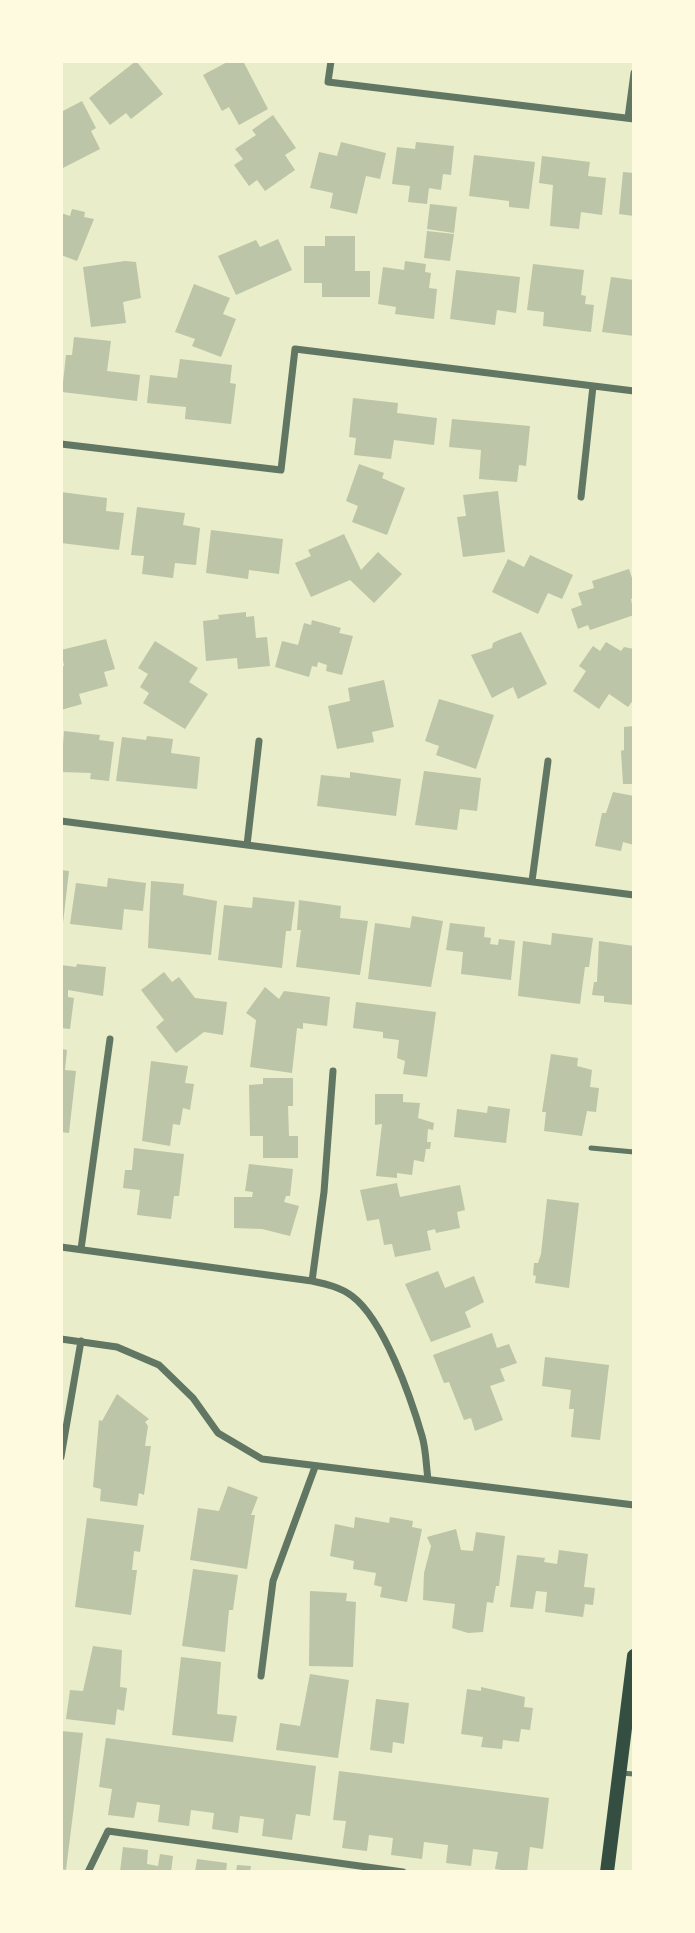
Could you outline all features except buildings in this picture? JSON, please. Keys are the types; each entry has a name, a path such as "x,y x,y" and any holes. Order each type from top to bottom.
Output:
{"main road":[{"path":"607,1872 627,1774 634,1656"}],"street":[{"path":"331,61 328,82 631,119 634,73"},
{"path":"61,444 281,470 295,349 634,391"},
{"path":"581,497 593,386"},
{"path":"247,845 259,741"},
{"path":"532,881 548,761"},
{"path":"61,821 634,895"},
{"path":"81,1250 110,1039"},
{"path":"312,1281 324,1192 333,1071"},
{"path":"61,1247 312,1281 336,1287 354,1297 375,1324 398,1372 422,1437 428,1479"},
{"path":"61,1339 117,1347 159,1365 192,1398 218,1433 262,1459 634,1506"},
{"path":"61,1457 81,1341"},
{"path":"261,1676 273,1581 315,1467"},
{"path":"88,1872 108,1831 403,1872"}],"lane":[{"path":"591,1148 634,1152"}]}
